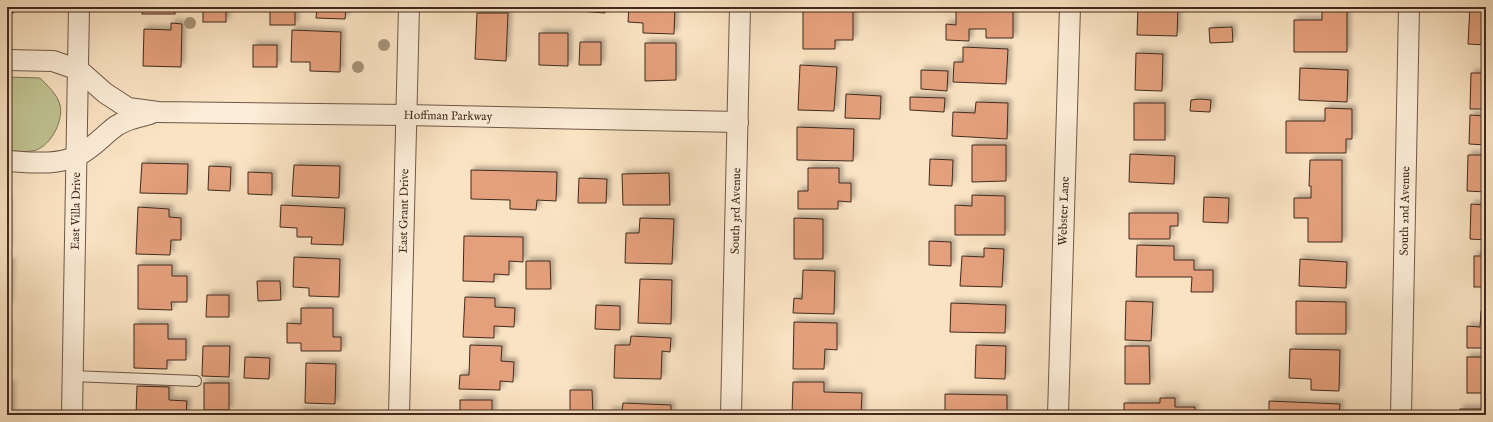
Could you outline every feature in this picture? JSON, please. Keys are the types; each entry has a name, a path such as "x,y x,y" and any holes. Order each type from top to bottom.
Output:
{"street":[{"name":"East Villa Drive","path":"72,415 79,7"},
{"name":"East Grant Drive","path":"399,415 409,7"},
{"name":"South 3rd Avenue","path":"730,415 740,7"},
{"name":"Webster Lane","path":"1058,415 1070,7"},
{"name":"South 2nd Avenue","path":"1401,415 1410,7"},
{"name":"Hoffman Parkway","path":"7,60 53,61 79,70 105,93 128,108 158,112 406,115 738,122"},
{"name":"Hoffman Parkway","path":"7,161 53,163 77,156 90,149 112,129 127,120 158,112"}],"lane":[{"path":"72,376 196,381"}],"green space":[{"path":"7,77 40,78 52,90 59,101 61,112 60,119 54,134 38,149 32,151 7,151"}],"building":[{"path":"7,7 13,7 13,13 7,13"},
{"path":"142,7 175,7 175,14 142,14"},
{"path":"203,7 226,7 226,22 203,22"},
{"path":"270,7 295,7 295,25 270,25"},
{"path":"317,7 346,7 345,19 316,18"},
{"path":"579,7 605,7 605,13 579,11"},
{"path":"629,7 675,7 674,34 643,33 643,23 628,22"},
{"path":"803,7 853,7 853,40 835,40 835,49 803,49"},
{"path":"956,7 1013,7 1013,38 986,38 986,29 969,29 969,41 946,40 946,24 956,25"},
{"path":"1138,7 1178,7 1177,36 1137,35"},
{"path":"1470,7 1486,7 1486,45 1468,44"},
{"path":"1322,10 1347,10 1347,52 1294,52 1294,20 1322,20"},
{"path":"477,13 508,13 506,61 475,59"},
{"path":"171,23 182,24 181,67 143,66 144,29 171,30"},
{"path":"1232,27 1233,42 1210,43 1209,28"},
{"path":"292,30 341,32 340,72 310,71 310,62 291,62"},
{"path":"539,33 568,33 568,66 539,65"},
{"path":"580,42 601,42 601,65 579,65"},
{"path":"645,43 676,43 676,80 645,81"},
{"path":"253,45 277,45 277,67 253,67"},
{"path":"963,47 1008,49 1006,84 953,82 954,62 963,62"},
{"path":"1136,53 1163,54 1162,91 1135,90"},
{"path":"800,65 837,67 834,111 798,110"},
{"path":"1300,68 1348,70 1347,102 1299,100"},
{"path":"921,70 948,71 947,91 921,89"},
{"path":"1471,73 1486,73 1486,109 1470,109"},
{"path":"846,94 881,96 880,119 845,118"},
{"path":"910,97 945,98 944,112 910,110"},
{"path":"1191,100 1211,100 1210,112 1190,111"},
{"path":"976,102 1008,103 1007,139 952,136 953,112 975,113"},
{"path":"1134,103 1165,103 1165,140 1134,140"},
{"path":"1325,108 1352,109 1352,139 1346,139 1346,153 1286,153 1286,121 1325,121"},
{"path":"1470,115 1486,116 1486,145 1469,144"},
{"path":"797,127 854,129 853,161 797,160"},
{"path":"972,145 1006,145 1006,181 972,182"},
{"path":"1130,154 1175,156 1174,184 1129,182"},
{"path":"1468,155 1486,155 1486,192 1467,191"},
{"path":"930,159 953,160 952,186 929,185"},
{"path":"1310,160 1342,160 1342,242 1308,242 1308,218 1294,218 1294,198 1311,198 1311,186 1309,186"},
{"path":"142,163 188,164 187,194 140,193"},
{"path":"294,165 340,166 339,198 292,196"},
{"path":"209,166 231,167 230,191 208,190"},
{"path":"808,168 839,168 839,183 851,183 851,202 838,201 838,209 798,209 798,191 808,191"},
{"path":"471,170 557,172 556,201 537,200 536,210 510,209 510,200 471,199"},
{"path":"248,172 272,173 272,195 248,194"},
{"path":"669,173 670,205 623,205 622,174"},
{"path":"579,178 607,179 606,203 578,203"},
{"path":"972,195 1005,196 1005,235 955,235 955,205 972,206"},
{"path":"1204,197 1229,198 1228,223 1203,222"},
{"path":"8,202 8,249 7,249"},
{"path":"1471,204 1486,205 1486,240 1470,239"},
{"path":"281,205 345,208 343,245 311,244 312,237 297,237 297,228 280,227"},
{"path":"138,207 169,209 169,217 181,218 181,240 171,240 170,255 136,254"},
{"path":"1129,213 1178,213 1178,226 1170,226 1170,239 1129,239"},
{"path":"640,218 674,219 672,264 625,263 626,233 639,233"},
{"path":"794,218 823,219 823,259 794,259"},
{"path":"464,236 523,237 523,262 509,261 509,275 494,274 494,282 463,281"},
{"path":"929,241 951,242 951,266 929,265"},
{"path":"1137,245 1174,246 1174,260 1194,260 1194,270 1213,270 1213,292 1191,292 1192,277 1136,277"},
{"path":"984,248 1004,249 1002,287 960,286 962,256 984,257"},
{"path":"1474,256 1486,256 1486,287 1474,287"},
{"path":"294,257 340,259 339,297 309,296 309,288 293,287"},
{"path":"1300,259 1347,262 1346,288 1299,286"},
{"path":"526,261 550,261 551,289 526,289"},
{"path":"7,262 11,262 9,306 7,306"},
{"path":"138,265 172,265 172,276 187,276 187,302 171,302 172,310 138,309"},
{"path":"803,270 835,271 834,314 793,313 794,298 802,299"},
{"path":"640,279 672,280 671,324 638,323"},
{"path":"257,281 280,281 281,300 258,301"},
{"path":"207,295 229,295 229,317 206,317"},
{"path":"465,297 495,298 495,307 515,308 514,327 494,326 494,338 463,337"},
{"path":"1126,301 1153,302 1151,341 1125,340"},
{"path":"1296,301 1346,302 1346,334 1296,334"},
{"path":"951,303 1006,305 1005,333 950,332"},
{"path":"596,305 620,306 620,330 595,329"},
{"path":"301,308 333,308 333,337 341,337 341,351 301,351 301,343 287,343 287,323 301,324"},
{"path":"1481,311 1486,311 1486,348 1467,348 1467,326 1480,327"},
{"path":"794,322 837,323 837,350 825,349 824,369 793,369"},
{"path":"134,324 168,324 168,339 186,339 186,360 167,360 167,369 134,368"},
{"path":"8,325 8,372 7,372"},
{"path":"631,336 671,338 670,352 662,351 661,379 614,378 615,345 630,345"},
{"path":"470,345 502,346 501,361 514,362 513,382 500,381 500,390 459,389 460,375 469,375"},
{"path":"976,345 1006,346 1005,379 975,378"},
{"path":"203,346 230,346 229,377 202,376"},
{"path":"1125,346 1149,346 1150,384 1125,384"},
{"path":"1290,349 1340,350 1339,391 1311,390 1311,379 1289,378"},
{"path":"245,357 270,358 269,379 244,378"},
{"path":"1467,357 1486,357 1486,393 1467,393"},
{"path":"306,363 336,364 335,404 305,403"},
{"path":"793,382 824,382 824,392 862,393 861,415 792,415"},
{"path":"204,383 229,383 229,410 204,410"},
{"path":"7,384 11,384 11,415 7,415"},
{"path":"137,386 169,387 169,400 187,401 186,415 136,415"},
{"path":"570,390 592,390 593,415 570,415"},
{"path":"945,394 1007,395 1007,415 945,415"},
{"path":"1160,398 1175,398 1175,407 1195,407 1195,415 1124,415 1124,403 1160,403"},
{"path":"460,400 492,400 492,415 460,415"},
{"path":"1269,401 1340,404 1339,415 1269,415"},
{"path":"623,403 671,405 671,415 609,415 609,411 622,411"},
{"path":"1460,409 1486,409 1486,415 1460,415"},
{"path":"300,411 338,412 337,415 300,415"}]}
